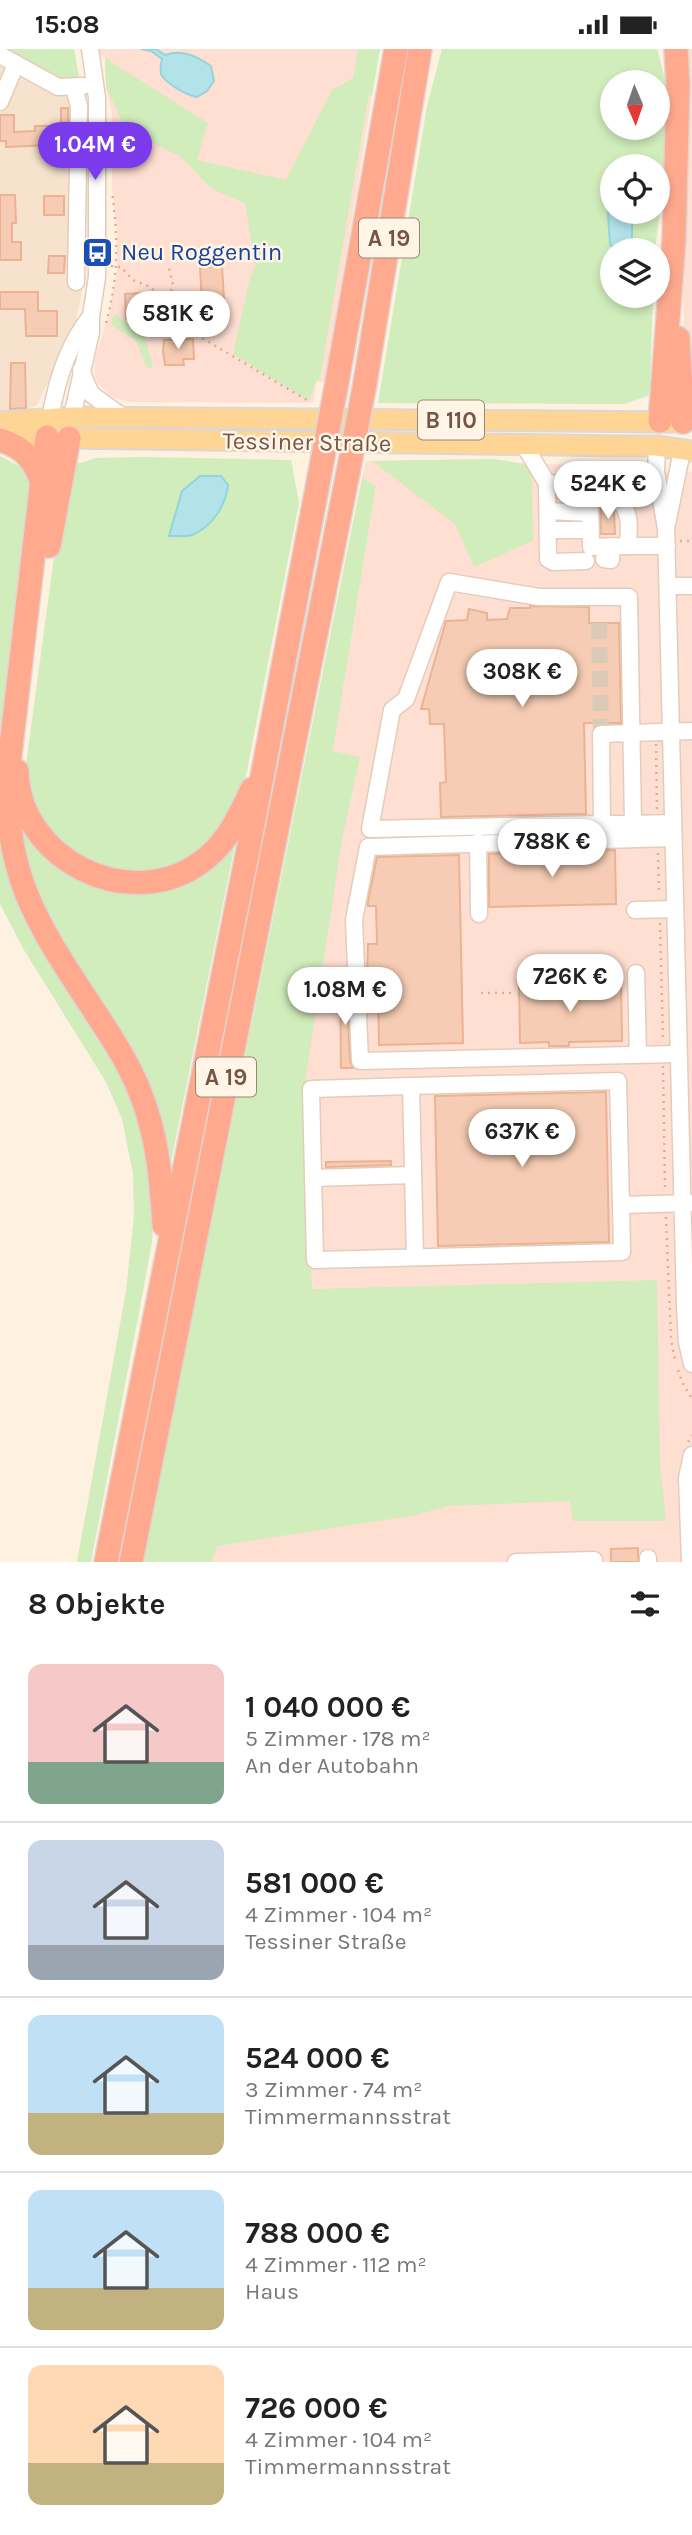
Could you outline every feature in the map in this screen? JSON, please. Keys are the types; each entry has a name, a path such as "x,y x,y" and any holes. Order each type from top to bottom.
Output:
{"highway":[{"name":"A 19","path":"106,1562 319,478 396,49"},
{"name":"A 19","path":"131,1562 347,478 420,49"},
{"path":"413,94 434,49"},
{"path":"665,49 676,104"},
{"path":"670,161 676,104 676,49"},
{"path":"670,220 674,240 687,422"},
{"path":"660,421 674,240"},
{"path":"60,428 42,484 8,772 6,801 9,833 16,863 32,908 47,938 125,1061 141,1095 156,1144 167,1253"},
{"path":"60,428 45,567 17,767 17,782 35,827 62,857 81,870 119,882 162,880 199,864 218,848 233,830 264,764"},
{"path":"0,438 24,451 38,469 42,484"}],"main road":[{"name":"Tessiner Straße","path":"60,428 123,417 687,422"},
{"path":"657,446 660,421"},
{"name":"B 110","path":"0,422 60,428"},
{"path":"687,422 687,451"},
{"name":"Tessiner Straße","path":"60,428 524,445 657,446 687,451"},
{"name":"B 110","path":"0,438 60,428"}],"street":[{"path":"60,428 81,370 91,332 95,297 98,251 97,98 90,49"},
{"path":"0,55 58,87 74,88 95,83"},
{"path":"0,102 16,64"},
{"path":"74,88 79,106 76,282"},
{"path":"60,428 55,393 80,328 91,316"},
{"path":"81,370 92,394 123,417"},
{"path":"524,445 547,483 548,530 555,547 548,558 553,562 588,546"},
{"path":"657,446 656,473 667,546 675,909 684,964 687,1342 692,1364"},
{"path":"666,528 687,451"},
{"path":"547,483 598,487 620,498 628,517 628,546"},
{"path":"588,546 590,486"},
{"path":"548,511 590,513"},
{"path":"548,530 607,553 628,546 667,546"},
{"path":"633,824 629,597 539,597 449,582 406,699 392,710 370,829 633,824 673,830"},
{"path":"668,586 692,586"},
{"path":"602,824 601,734 692,731"},
{"path":"673,830 368,847 354,920 360,1061 482,1055 645,1055 683,1043"},
{"path":"478,842 479,913"},
{"path":"635,910 675,909"},
{"path":"636,973 645,1055"},
{"path":"618,1081 622,1252 315,1260 311,1089 411,1086 618,1081"},
{"path":"411,1086 415,1257"},
{"path":"313,1178 413,1175"},
{"path":"621,1205 687,1203"},
{"path":"690,1562 687,1478 692,1455"},
{"path":"516,1562 594,1560"}],"path":[{"path":"114,266 121,267 133,280 153,288 166,304"},
{"path":"169,268 173,285 166,304 167,320 173,326 187,330 313,404"},
{"path":"187,330 198,319 203,306 216,300"},
{"path":"481,993 513,993"}],"shaded area":[{"path":"91,49 358,49 353,78 372,96 325,382 316,382 313,403 130,402 110,396 98,383 95,376 95,359 109,313 117,271 117,232 112,187 112,113 106,87 105,58"},
{"path":"686,49 692,49 692,395 685,363 681,220"},
{"path":"0,58 85,100 85,278 75,325 37,405 28,409 0,412"},
{"path":"494,459 525,464 628,465 632,471 692,472 692,1562 212,1562 216,1546 200,1478 333,751 376,487 362,478 366,461"}],"green space":[{"path":"0,49 74,49 80,82 67,84"},
{"path":"358,49 380,49 372,96 369,94 320,378 316,381 309,401 233,354 255,266 245,203 212,189 181,157 126,130 106,87 105,58 208,123 197,160 286,180 332,90 353,78"},
{"path":"442,49 657,49 663,70 600,70 600,140 667,140 667,154 600,154 600,224 658,224 657,238 600,238 600,308 653,308 648,396 625,404 378,403 427,106"},
{"path":"116,315 145,336 153,368 147,368 136,341 112,325 111,318"},
{"path":"0,456 21,467 24,464 34,478 5,840 141,1108 155,1206 152,1242 91,1562 77,1562 126,1291 134,1216 133,1174 122,1119 106,1082 24,950 0,904"},
{"path":"96,458 291,460 299,503 247,771 236,807 201,856 151,876 106,873 54,842 24,780 61,505 71,463"},
{"path":"494,459 525,464 532,475 533,541 474,567 455,524 372,461"},
{"path":"362,478 376,486 333,751 360,757 342,840 306,1076 312,1289 657,1280 660,1464 666,1521 573,1521 570,1501 448,1506 417,1515 217,1546 212,1562 143,1562"},
{"path":"16,798 22,814 120,889 237,834 166,1187 165,1168 25,874"}],"water":[{"path":"141,49 156,49 165,55 183,53 194,57 211,66 214,81 207,91 197,97 188,94 162,76 162,59 151,51"},
{"path":"609,224 632,224 632,238 610,238"},
{"path":"200,476 221,476 228,485 221,507 212,521 199,531 190,536 169,536 182,491"}],"building":[{"path":"61,108 68,108 68,128 61,128 61,142 54,142 54,145 6,147 6,141 0,141 0,115 14,115 14,132 35,131 35,126 61,126"},
{"path":"0,195 15,195 16,223 12,223 12,242 21,242 21,260 0,260"},
{"path":"44,196 64,196 64,215 44,215"},
{"path":"49,256 65,256 64,273 48,273"},
{"path":"222,266 224,299 202,300 200,268"},
{"path":"0,292 38,292 38,311 57,311 57,336 26,336 25,309 0,309"},
{"path":"146,293 147,318 126,319 125,294"},
{"path":"193,339 194,359 183,359 184,365 165,365 164,340"},
{"path":"11,363 25,363 26,408 10,409"},
{"path":"601,506 610,506 614,511 615,534 601,534"},
{"path":"589,607 589,623 619,623 621,723 584,723 586,814 441,817 440,783 446,782 444,724 430,724 429,709 421,709 446,621 467,620 469,609 487,613 487,620 507,619 510,608"},
{"path":"615,850 616,904 489,907 489,854"},
{"path":"459,855 463,1043 379,1045 378,989 367,990 368,944 377,944 376,906 368,906 368,902 377,857"},
{"path":"340,978 346,978 350,1061 353,1068 341,1068"},
{"path":"621,984 622,1041 569,1042 569,1046 549,1046 549,1042 520,1043 519,986"},
{"path":"606,1092 609,1242 438,1246 435,1096"},
{"path":"391,1161 391,1165 326,1167 326,1162"},
{"path":"638,1548 638,1562 611,1562 611,1549"}],"tunnel":[{"path":"599,623 601,734"}],"place":[{"name":"Neu Roggentin","path":"98,252"}]}
